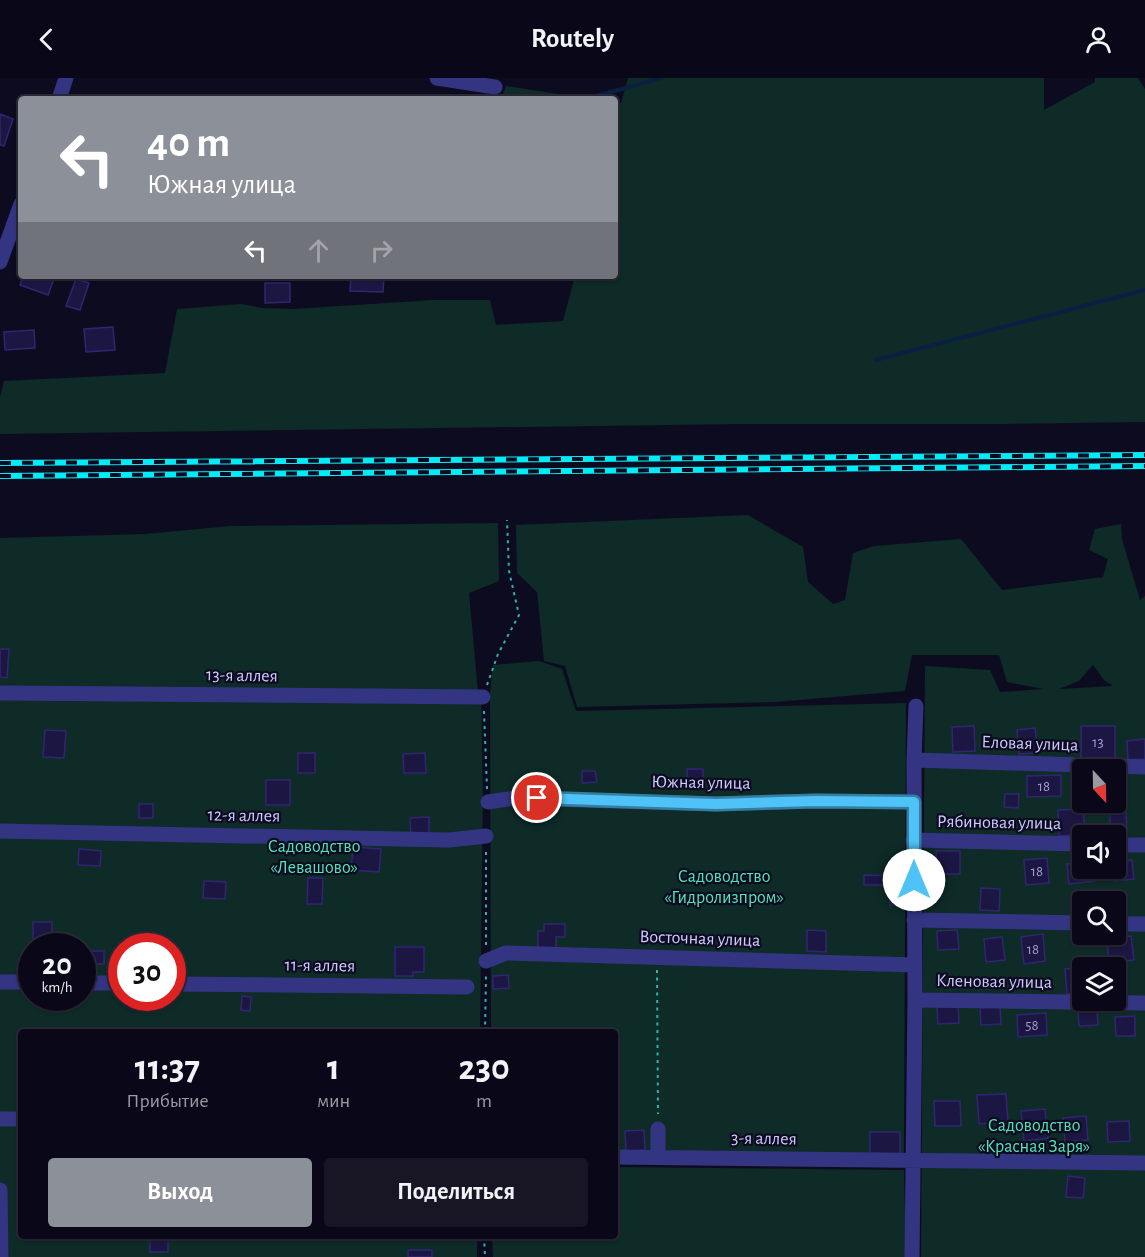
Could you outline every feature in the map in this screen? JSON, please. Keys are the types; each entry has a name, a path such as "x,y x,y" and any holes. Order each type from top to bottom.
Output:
{"street":[{"path":"59,96 66,78"},
{"path":"437,78 495,87"},
{"path":"0,262 15,239 18,222"},
{"name":"13-я аллея","path":"0,693 483,697"},
{"path":"912,1257 915,1000 913,840 916,706"},
{"name":"Еловая улица","path":"914,760 1145,767"},
{"name":"Южная улица","path":"488,802 515,798 716,804 816,801 914,802"},
{"name":"12-я аллея","path":"0,831 449,840 486,836"},
{"name":"Рябиновая улица","path":"913,840 1072,844"},
{"path":"1126,845 1145,846"},
{"path":"914,920 1072,923"},
{"path":"1126,924 1145,924"},
{"name":"Восточная улица","path":"486,961 506,953 914,965"},
{"path":"0,982 18,982"},
{"name":"11-я аллея","path":"186,984 467,987"},
{"name":"Кленовая улица","path":"915,1000 1145,1004"},
{"path":"0,1119 18,1119"},
{"path":"658,1129 658,1157"},
{"name":"3-я аллея","path":"618,1157 1145,1163"},
{"path":"0,1190 1,1257"}],"path":[{"path":"488,802 483,697 498,654 519,615 509,571 507,520"},
{"path":"485,1029 486,836"},
{"path":"657,957 658,1129"},
{"path":"484,1239 485,1257"}],"green space":[{"path":"628,78 1044,78 1044,110 1095,82 1095,78 1138,78 1145,89 1145,422 741,424 0,434 0,397 4,381 165,373 177,309 241,304 262,308 293,309 434,300 490,300 496,325 563,321 574,279 618,279 618,103 621,103"},
{"path":"506,86 572,96 502,96"},
{"name":"Садоводство «Красная Заря»","path":"748,515 803,547 808,582 833,604 845,600 853,553 874,546 961,539 1002,590 1103,577 1108,559 1089,550 1095,529 1121,524 1122,539 1140,600 1145,596 1145,1257 921,1257 925,666 990,670 1000,692 1043,689 1007,682 999,655 912,655 905,691 775,702 577,707 565,666 544,661 537,592 517,573 516,525","holes":["1093,665 1104,680 1113,686 1059,689 1079,681"]},
{"name":"Садоводство «Левашово»","path":"498,523 499,581 469,593 478,692 481,692 483,796 480,1029 18,1029 18,1239 477,1239 477,1257 0,1257 0,538 145,534 230,526"},
{"name":"Садоводство «Гидролизпром»","path":"539,661 562,669 576,711 906,703 904,1155 618,1151 618,1029 491,1029 490,693 493,665"},
{"path":"618,1167 904,1170 906,1257 493,1257 492,1239 618,1239"}],"building":[{"path":"0,114 13,119 4,146 0,145"},
{"path":"22,279 54,279 48,295 20,285"},
{"path":"76,279 89,283 80,310 66,306"},
{"path":"351,279 384,279 383,292 350,291"},
{"path":"265,283 290,283 290,302 265,303"},
{"path":"113,327 115,350 86,352 84,329"},
{"path":"34,330 35,348 5,350 4,332"},
{"path":"0,649 9,649 7,678 0,677"},
{"path":"974,726 975,751 953,752 952,727"},
{"path":"1081,726 1115,726 1115,759 1081,759"},
{"path":"1035,728 1038,753 1019,754 1017,730"},
{"path":"45,730 66,731 64,758 43,757"},
{"path":"1145,739 1145,759 1128,760 1127,741"},
{"path":"298,753 315,753 315,773 298,773"},
{"path":"425,753 426,773 404,773 403,754"},
{"path":"687,769 703,769 703,786 688,787"},
{"path":"582,771 595,771 597,782 582,783"},
{"path":"1061,775 1061,796 1027,797 1027,776"},
{"path":"266,780 290,780 290,805 266,805"},
{"path":"1005,794 1019,794 1018,808 1004,807"},
{"path":"139,804 153,804 153,818 139,818"},
{"path":"1072,809 1072,813 1083,813 1084,825 1072,825 1072,835 1059,836 1058,810"},
{"path":"1126,812 1127,833 1126,825 1110,825 1110,813"},
{"path":"429,817 429,836 411,837 410,818"},
{"path":"353,847 381,849 379,872 351,870"},
{"path":"79,849 101,851 100,866 78,865"},
{"path":"936,851 960,851 960,874 936,874"},
{"path":"1047,858 1049,883 1026,885 1024,860"},
{"path":"1126,860 1132,860 1134,879 1115,881 1115,879 1126,879"},
{"path":"1072,863 1072,879 1094,879 1094,881 1069,884 1067,864"},
{"path":"864,875 901,876 901,905 890,905 890,885 864,885"},
{"path":"308,878 323,878 322,904 307,904"},
{"path":"204,881 226,882 225,899 203,898"},
{"path":"981,888 1000,889 999,911 980,910"},
{"path":"33,922 52,922 52,933 33,933"},
{"path":"544,924 565,924 565,937 556,937 556,948 538,948 538,931 544,931"},
{"path":"807,930 826,931 826,952 807,951"},
{"path":"957,930 959,949 938,950 937,931"},
{"path":"1043,934 1045,961 1024,964 1021,937"},
{"path":"1126,936 1131,936 1134,960 1126,961 1126,957 1109,957 1108,945 1126,945"},
{"path":"1002,937 1005,960 986,962 984,939"},
{"path":"395,947 424,947 424,972 413,972 413,976 395,976"},
{"path":"96,951 104,951 104,964 96,964"},
{"path":"1065,969 1072,969 1072,994 1067,994"},
{"path":"508,975 509,988 493,989 493,976"},
{"path":"242,996 251,997 250,1011 241,1010"},
{"path":"958,1006 959,1023 938,1024 937,1007"},
{"path":"1000,1006 1001,1024 981,1025 980,1008"},
{"path":"1078,1011 1097,1011 1098,1025 1079,1026"},
{"path":"1046,1013 1047,1035 1018,1037 1017,1015"},
{"path":"1135,1016 1135,1036 1116,1036 1115,1017"},
{"path":"1006,1094 1008,1122 979,1124 977,1095"},
{"path":"934,1101 960,1101 961,1126 935,1126"},
{"path":"1045,1109 1048,1138 1024,1141 1021,1111"},
{"path":"1086,1116 1088,1140 1065,1142 1063,1118"},
{"path":"1129,1121 1130,1141 1108,1142 1107,1122"},
{"path":"644,1130 645,1150 626,1151 625,1131"},
{"path":"870,1132 900,1132 900,1154 870,1154"},
{"path":"1068,1176 1085,1178 1083,1198 1066,1197"},
{"path":"150,1239 168,1239 168,1252 150,1252"},
{"path":"408,1250 432,1250 432,1257 408,1257"}],"waterway":[{"path":"597,96 661,78"},
{"path":"876,360 1145,290"}],"railway":[{"path":"0,463 1145,455"},
{"path":"0,476 1145,466"}],"route":[{"path":"537,798 716,804 816,801 914,802 914,880"}]}
